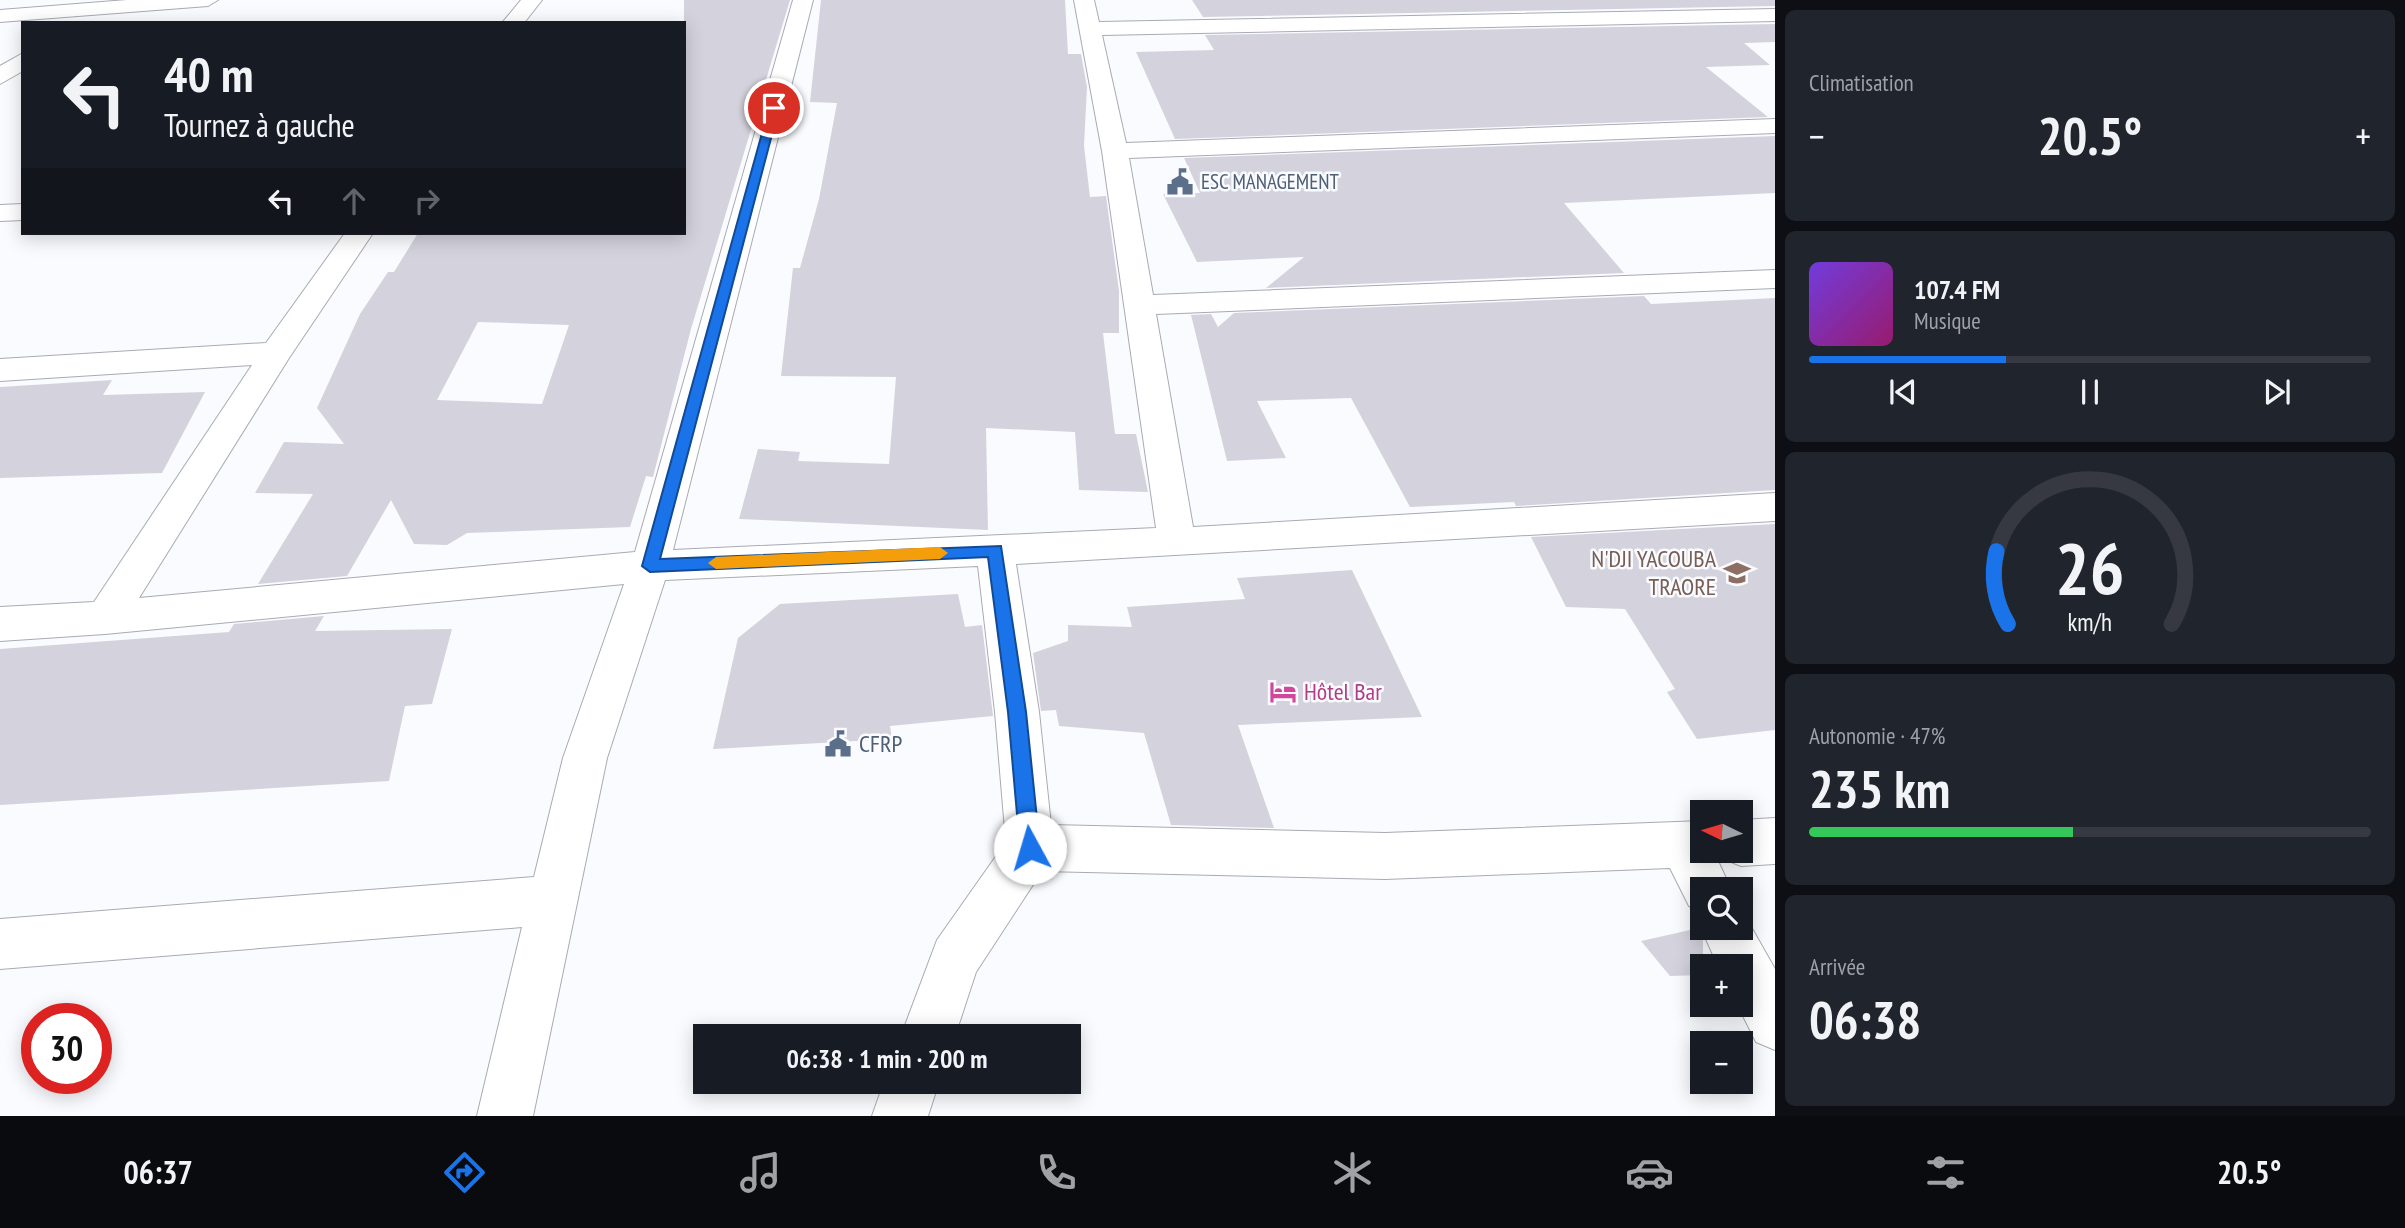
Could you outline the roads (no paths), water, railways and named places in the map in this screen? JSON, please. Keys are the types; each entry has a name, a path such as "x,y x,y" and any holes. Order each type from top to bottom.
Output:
{"street":[{"path":"0,5 7,0"},
{"path":"0,16 208,0"},
{"path":"515,21 532,0"},
{"path":"505,1116 585,758 650,566 803,0"},
{"path":"1084,0 1093,29 1115,151 1177,542"},
{"path":"76,21 91,10"},
{"path":"1093,29 1775,15"},
{"path":"0,77 21,61"},
{"path":"0,84 21,83"},
{"path":"1115,151 1775,126"},
{"path":"0,213 21,212"},
{"path":"105,618 276,353 358,235"},
{"path":"1138,305 1775,279"},
{"path":"0,370 276,353"},
{"path":"0,624 105,618 650,566 1177,542 1775,507"},
{"path":"932,1024 955,958 1030,848 1017,712 995,550"},
{"path":"1754,842 1775,841"},
{"path":"1030,848 1385,856 1690,845"},
{"path":"0,944 553,900"},
{"path":"1732,940 1775,1023"},
{"path":"900,1116 908,1094"}],"place":[{"name":"ESC MANAGEMENT","path":"1180,182"},
{"name":"N'DJI YACOUBA TRAORE","path":"1737,573"},
{"name":"Hôtel Bar","path":"1283,692"},
{"name":"CFRP","path":"838,744"}]}
